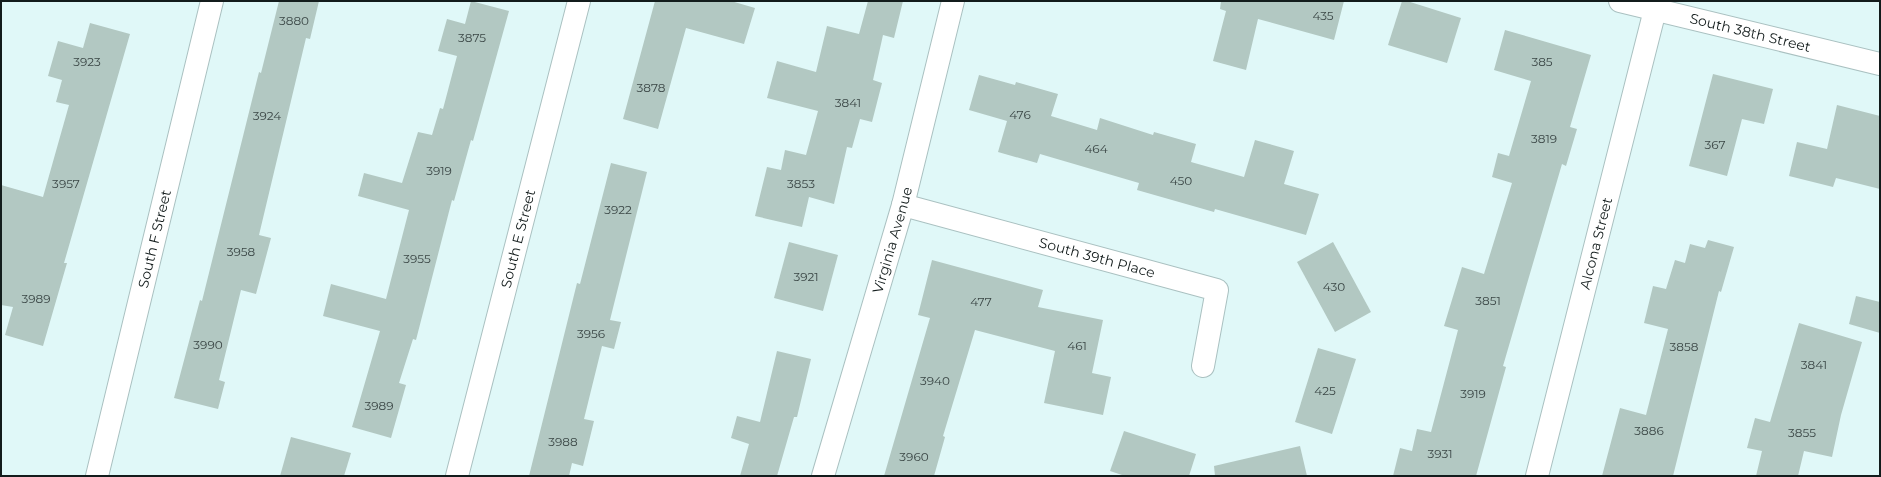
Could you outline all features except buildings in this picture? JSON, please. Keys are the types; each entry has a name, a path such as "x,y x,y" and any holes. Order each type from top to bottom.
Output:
{"street":[{"name":"South F Street","path":"97,476 212,1"},
{"name":"South E Street","path":"456,476 579,1"},
{"name":"Virginia Avenue","path":"823,476 903,204 953,1"},
{"name":"South 38th Street","path":"1620,1 1880,64"},
{"name":"Alcona Street","path":"1537,476 1655,10"},
{"name":"South 39th Place","path":"903,204 1216,290 1204,366"}]}
